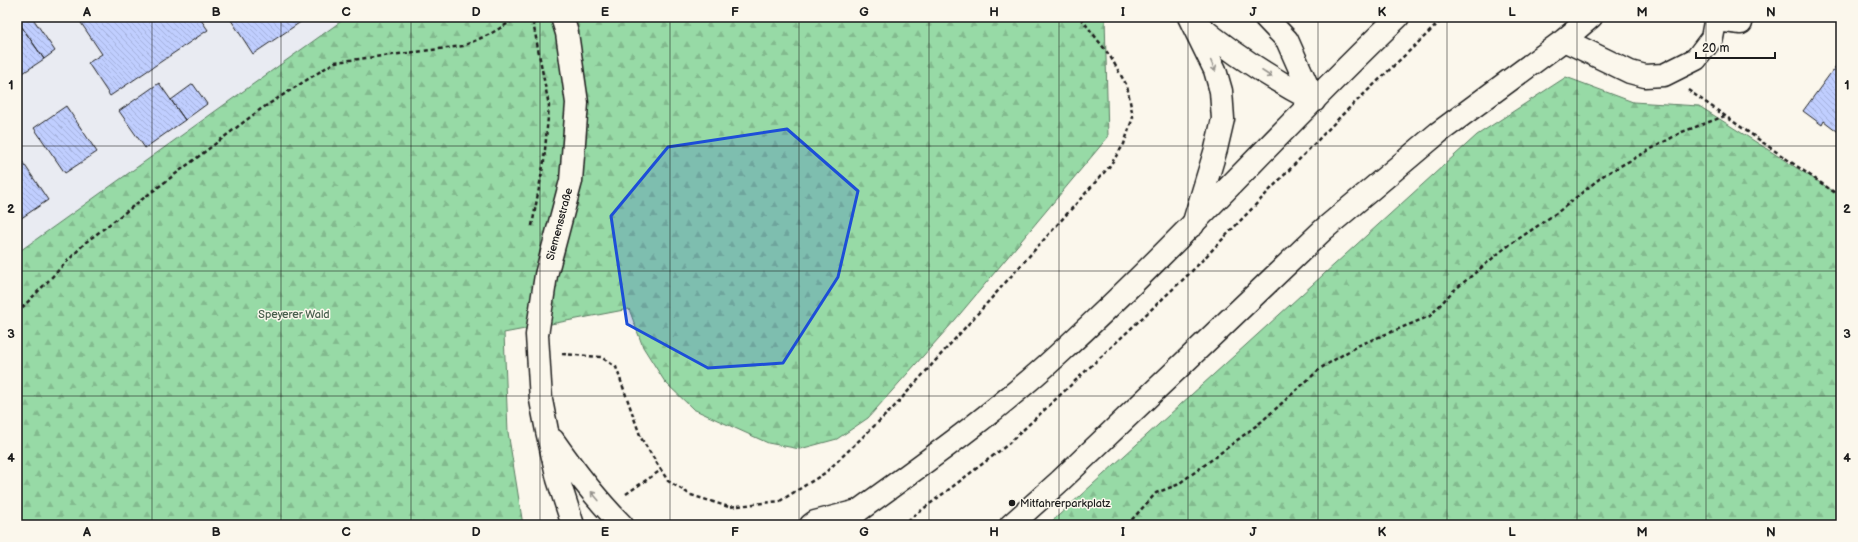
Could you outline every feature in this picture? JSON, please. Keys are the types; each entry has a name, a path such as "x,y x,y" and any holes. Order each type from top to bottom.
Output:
{"main road":[{"name":"Siemensstraße","path":"562,17 567,33 577,103 571,181 546,275 537,335 541,400 558,479 573,525"},
{"path":"1265,17 1287,40 1314,101"},
{"path":"811,525 815,522 852,518 961,436 1060,353 1193,224 1398,17"},
{"path":"1011,525 1060,481 1323,230 1438,132 1564,40 1591,17"},
{"path":"1189,18 1222,45 1282,84 1314,101"},
{"path":"1189,18 1215,70 1221,91 1223,119 1216,149 1193,224"},
{"path":"1564,40 1630,72 1645,76 1664,75 1696,59 1712,38 1716,18 1741,23"},
{"name":"Siemensstraße","path":"547,431 578,476 605,508 622,525"}],"path":[{"path":"17,313 86,242 261,110 335,62 463,46 490,34 519,17"},
{"path":"538,354 574,353 601,356 616,367 641,438 668,481 691,495 729,507 780,500 825,473 893,408 1109,168 1124,144 1133,117 1127,86 1110,56 1080,17"},
{"path":"902,525 1006,446 1190,272 1342,115 1445,17"},
{"path":"1664,75 1841,197"},
{"path":"1127,525 1156,493 1178,485 1206,464 1261,422 1321,368 1357,346 1430,316 1452,292 1505,248 1558,212 1604,175 1682,132 1725,116"}],"highlighted area":[{"path":"787,129 858,191 838,277 783,363 708,368 627,324 611,216 668,147"}],"shaded area":[{"path":"17,17 347,17 17,253"}],"green space":[{"name":"Speyerer Wald","path":"347,17 1105,17 1108,137 955,320 868,418 837,439 800,449 768,443 693,409 665,382 643,347 629,309 504,333 508,432 523,525 17,525 17,253"},
{"path":"1566,77 1633,102 1699,106 1841,196 1841,525 1048,525 1477,135"}],"building":[{"path":"19,17 32,17 55,51 44,59 17,20"},
{"path":"77,17 199,17 208,30 110,96 88,63 102,54"},
{"path":"229,17 308,17 253,54"},
{"path":"17,20 44,59 17,77"},
{"path":"1841,59 1841,134 1824,121 1822,125 1803,111"},
{"path":"159,83 185,120 145,148 119,111"},
{"path":"193,84 207,104 185,120 171,100"},
{"path":"66,106 97,152 65,173 34,128"},
{"path":"20,158 48,200 17,221 17,160"}],"place":[{"name":"Mitfahrerparkplatz","path":"1012,503"}]}
